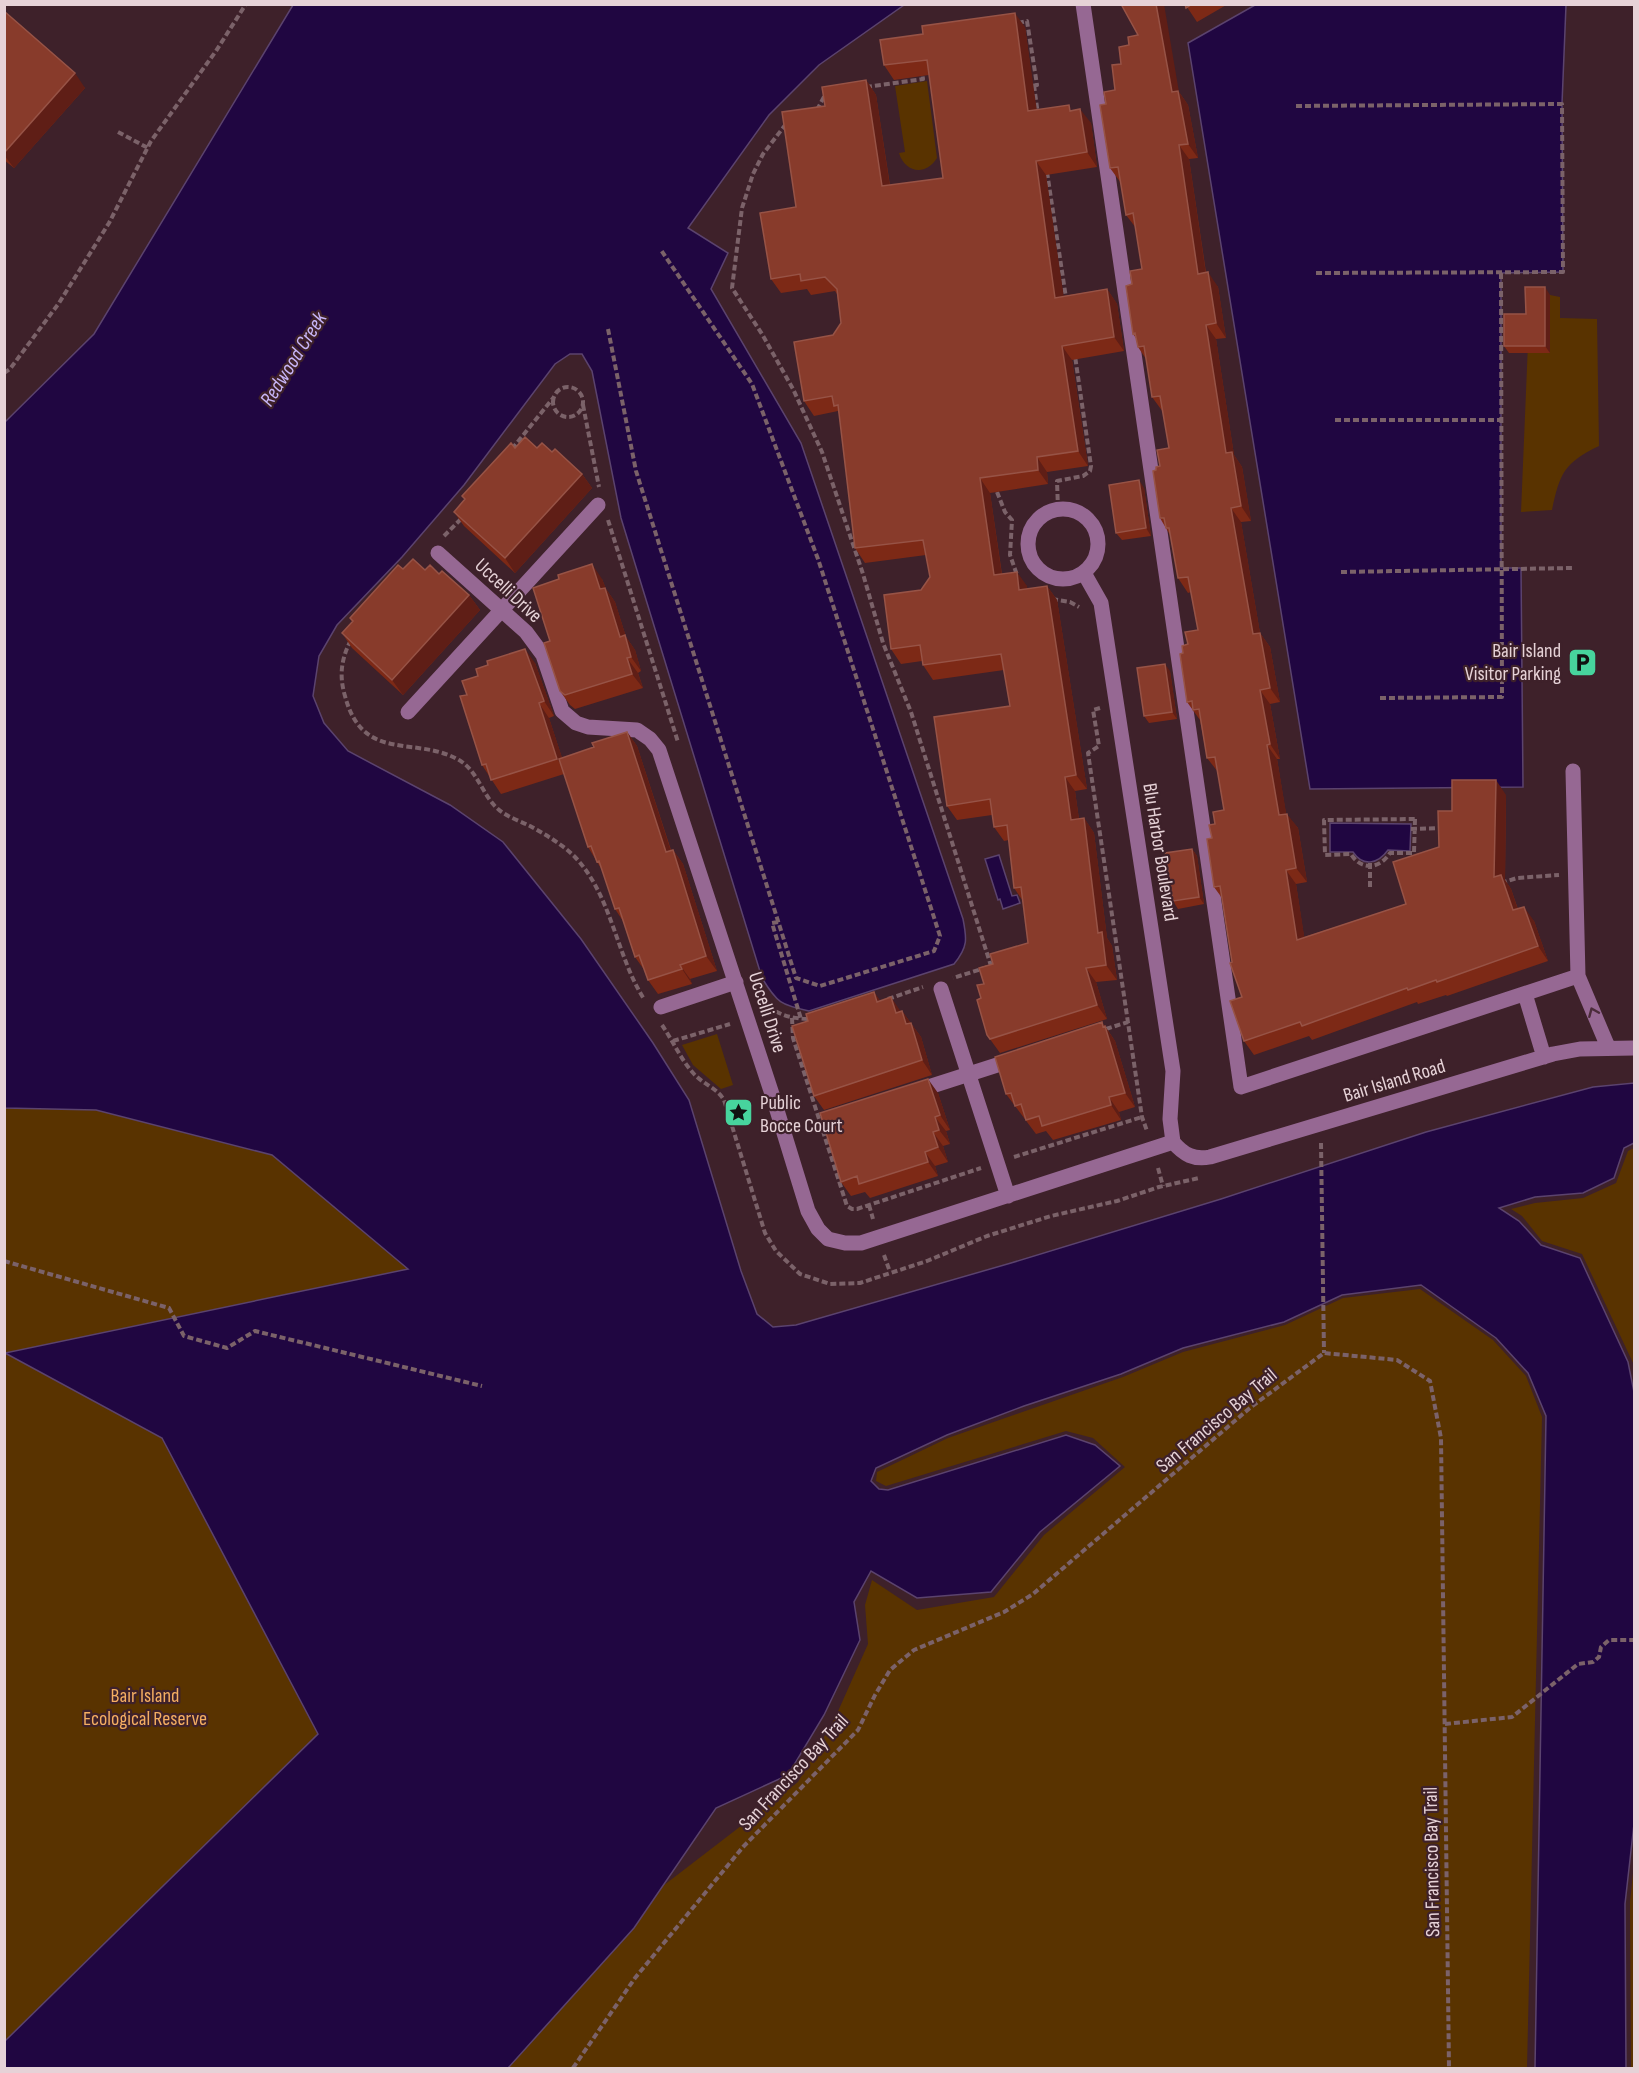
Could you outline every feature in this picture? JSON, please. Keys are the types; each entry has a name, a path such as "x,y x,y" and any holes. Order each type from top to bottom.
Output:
{"street":[{"path":"1083,4 1241,1087 1578,976"},
{"path":"408,712 601,503"},
{"path":"1058,509 1070,509 1080,513 1089,520 1098,540 1097,553 1092,564 1084,573 1062,580 1049,577 1039,571 1028,550 1028,539 1038,519 1047,512 1058,509"},
{"name":"Uccelli Drive","path":"440,547 501,611 526,632 543,655 562,711 576,723 588,727 637,730 650,739 659,750 736,982 808,1211 818,1229 828,1239 845,1244 861,1244 1173,1142"},
{"name":"Blu Harbor Boulevard","path":"1084,573 1101,603 1173,1071 1170,1119 1173,1142"},
{"path":"1573,771 1578,976 1608,1047"},
{"path":"655,1006 736,982"},
{"path":"940,985 1008,1196"},
{"path":"1525,994 1544,1057"},
{"name":"Bair Island Road","path":"1173,1142 1190,1157 1201,1159 1544,1057 1580,1049 1635,1048"},
{"path":"894,1098 1032,1053"}],"path":[{"path":"4,373 10,369 59,303 109,224 148,148 246,4"},
{"path":"1016,23 1027,21 1037,85 1027,87"},
{"path":"858,88 923,79 922,68"},
{"path":"1034,85 1039,120"},
{"path":"815,113 826,93"},
{"path":"1296,106 1562,104 1563,272 1316,273"},
{"path":"792,117 763,154 753,174 742,208 732,288 762,334 793,389 822,452 863,574 882,643 911,712 991,966"},
{"path":"118,132 148,148"},
{"path":"1046,168 1067,309"},
{"path":"608,329 636,471 795,978 820,986 934,951 940,936 818,559 752,384 661,250"},
{"path":"1380,698 1502,697 1501,273"},
{"path":"1058,509 1057,481 1087,474 1091,466 1074,356"},
{"path":"509,453 560,389 575,388 582,396 601,503 678,743"},
{"path":"554,398 554,407 565,417 578,413 583,405"},
{"path":"1335,420 1501,420"},
{"path":"997,492 1005,512 1014,525 1009,544 1010,555 1012,565 1024,583"},
{"path":"440,547 465,514"},
{"path":"1341,572 1572,568"},
{"path":"1050,598 1070,602 1083,610"},
{"path":"355,632 343,658 341,682 346,702 356,724 370,736 387,744 447,754 462,762 471,770 497,808 558,842 575,857 590,875 600,893 634,984 655,1006"},
{"path":"1100,697 1101,708 1093,710 1099,746 1088,753 1142,1117 1149,1137"},
{"path":"1414,819 1412,829 1414,853 1390,853 1382,863 1360,864 1351,854 1325,855 1324,820 1414,819"},
{"path":"1412,829 1440,828 1440,838"},
{"path":"1370,865 1370,887"},
{"path":"1496,884 1517,878 1575,874"},
{"path":"778,922 772,923 801,1019"},
{"path":"1106,936 1115,934"},
{"path":"885,1000 940,985 1002,962"},
{"path":"759,995 772,1010 801,1019 817,1019"},
{"path":"792,1017 793,1038 845,1203 852,1209 983,1168"},
{"path":"673,1041 735,1022"},
{"path":"1106,1029 1128,1023"},
{"path":"661,1024 693,1073 720,1093 724,1100 765,1233 776,1251 800,1274 830,1284 860,1283 927,1261 987,1236 1051,1216 1204,1177"},
{"path":"1010,1159 1142,1117"},
{"path":"820,1121 830,1118"},
{"path":"1321,1141 1324,1353"},
{"path":"1158,1168 1163,1186"},
{"path":"869,1205 876,1226"},
{"path":"884,1255 890,1272"},
{"path":"4,1261 169,1308 184,1336 227,1348 255,1331 482,1386"},
{"name":"San Francisco Bay Trail","path":"573,2068 635,1978 743,1847 858,1730 890,1670 915,1650 1004,1612 1033,1594 1251,1407 1324,1353 1397,1360 1430,1381 1441,1438 1449,2068"},
{"path":"1445,1724 1512,1717 1578,1664 1593,1662 1599,1657 1601,1647 1609,1640 1635,1640"}],"green space":[{"path":"927,81 937,158 927,168 916,170 906,165 899,153 905,152 895,86"},
{"path":"1530,295 1560,297 1560,318 1597,319 1599,446 1578,458 1565,470 1552,510 1521,512"},
{"path":"717,1034 733,1085 721,1089 693,1065 682,1045"},
{"name":"Bair Island Ecological Reserve","path":"5,1047 188,1134 272,1155 409,1269 318,1734 5,2041"},
{"path":"1634,1148 1634,1365 1582,1254 1542,1241 1522,1216 1511,1209 1535,1203 1583,1198 1616,1183 1628,1151"},
{"path":"1420,1289 1493,1340 1526,1376 1542,1417 1527,2068 478,2068 551,1972 798,1782 835,1718 868,1644 865,1605 872,1580 917,1610 994,1597 1044,1535 1125,1467 1093,1438 1066,1431 886,1486 876,1481 877,1472 948,1438 1123,1377 1183,1352 1285,1325 1343,1298"},
{"path":"1634,1863 1634,2068 1631,2068 1630,1902"}],"water":[{"name":"Redwood Creek","path":"293,5 904,5 819,65 769,115 688,228 728,253 711,289 801,443 963,919 965,943 962,953 954,964 809,1011 781,1002 762,978 621,518 592,371 582,354 570,354 555,364 464,485 402,557 337,625 319,656 313,696 324,723 348,751 450,805 503,842 581,939 653,1043 689,1100 741,1271 757,1314 773,1327 796,1325 1011,1263 1221,1199 1426,1132 1593,1087 1634,1083 1634,1143 1624,1148 1614,1178 1583,1193 1535,1197 1499,1208 1519,1221 1541,1245 1580,1258 1628,1362 1634,1392 1634,1824 1625,1904 1626,2068 1535,2068 1546,1416 1528,1373 1496,1338 1421,1285 1342,1295 1284,1322 1183,1348 1121,1374 1024,1406 947,1435 876,1468 871,1481 879,1489 888,1490 1066,1435 1095,1445 1120,1466 1040,1532 991,1592 917,1598 871,1571 854,1602 860,1640 824,1715 788,1775 716,1808 634,1928 508,2068 5,2068 5,2041 318,1734 162,1438 5,1353 408,1269 272,1155 96,1110 5,1108 5,422 94,334"},
{"path":"1255,5 1566,5 1562,104 1563,272 1501,273 1501,568 1521,568 1523,787 1310,789 1188,43"},
{"path":"1330,823 1411,824 1410,851 1388,850 1380,858 1370,862 1361,860 1353,852 1330,852"},
{"path":"999,855 1012,896 1017,895 1020,903 1003,909 985,859"}],"building":[{"path":"1121,4 1156,4 1172,92 1178,91 1188,144 1179,145 1198,274 1208,272 1216,323 1206,325 1226,453 1232,452 1241,506 1231,508 1253,634 1260,633 1270,688 1260,690 1279,815 1287,814 1296,868 1286,870 1297,940 1406,904 1393,862 1439,847 1438,811 1452,811 1452,780 1496,780 1494,877 1501,875 1513,910 1524,907 1538,946 1437,982 1436,980 1408,990 1407,988 1302,1026 1300,1022 1244,1041 1230,1001 1242,997 1230,963 1232,962 1220,886 1214,887 1207,839 1212,838 1209,825 1215,824 1213,812 1224,810 1215,757 1207,758 1199,709 1193,710 1192,701 1187,702 1180,654 1183,653 1182,646 1188,644 1185,632 1198,630 1188,577 1178,578 1169,528 1166,528 1164,518 1160,518 1153,471 1160,466 1157,450 1169,448 1160,396 1152,397 1144,346 1138,347 1135,333 1133,334 1126,286 1132,284 1130,271 1142,269 1133,213 1126,215 1118,167 1110,168 1100,105 1106,104 1104,92 1115,90 1112,65 1121,64 1119,47 1129,45 1128,37 1138,35"},
{"path":"4,11 75,73 4,153"},
{"path":"1015,13 1028,111 1069,105 1070,111 1080,109 1087,152 1036,161 1055,298 1107,289 1114,337 1062,346 1078,451 1037,457 1038,470 980,478 994,575 1017,572 1019,590 1047,586 1076,775 1065,777 1071,820 1084,818 1098,933 1102,932 1106,965 1086,968 1097,1005 990,1039 977,1000 981,998 977,985 984,984 979,968 993,964 990,954 1028,943 1021,887 1014,888 1007,825 994,827 990,799 947,806 934,717 1010,706 1001,654 923,665 920,645 891,649 884,595 921,590 930,577 923,540 855,548 838,405 834,406 832,396 804,401 794,342 833,335 841,323 837,289 825,277 801,281 800,274 771,279 760,213 796,207 782,112 825,106 822,87 866,80 882,186 943,178 927,60 884,65 880,40 923,34 922,26"},
{"path":"1525,287 1545,287 1545,346 1504,346 1504,314 1526,314"},
{"path":"525,437 537,448 542,443 552,452 555,449 582,474 505,558 454,512 465,499 462,496 511,443 515,448"},
{"path":"1139,480 1146,528 1116,533 1109,485"},
{"path":"413,559 425,570 430,565 439,574 442,571 469,595 392,680 342,633 353,621 350,618 398,565 403,569"},
{"path":"592,564 600,589 605,588 620,637 625,635 631,657 627,658 632,674 565,695 560,691 544,643 550,641 533,588 559,579 558,575"},
{"path":"525,649 544,701 539,703 557,759 491,780 486,764 482,765 460,696 467,695 462,681 478,676 476,669 488,665 487,661"},
{"path":"1165,664 1172,712 1144,716 1137,668"},
{"path":"627,732 666,852 673,850 706,956 680,965 682,969 648,980 639,955 635,957 619,908 615,909 599,861 597,862 591,846 588,847 559,759 594,747 592,743"},
{"path":"1192,849 1199,897 1173,901 1165,853"},
{"path":"874,992 877,1002 891,997 896,1013 902,1011 906,1024 911,1023 922,1060 814,1096 792,1026 808,1021 806,1014"},
{"path":"1102,1022 1125,1093 1109,1097 1111,1105 1042,1126 1039,1116 1026,1120 1021,1104 1015,1106 1011,1093 1006,1094 995,1057"},
{"path":"928,1079 940,1115 935,1117 939,1130 933,1132 938,1147 925,1152 928,1162 859,1184 857,1176 841,1182 820,1113"}],"place":[{"name":"Bair Island Visitor Parking","path":"1582,662"},
{"name":"Public Bocce Court","path":"739,1113"}]}
